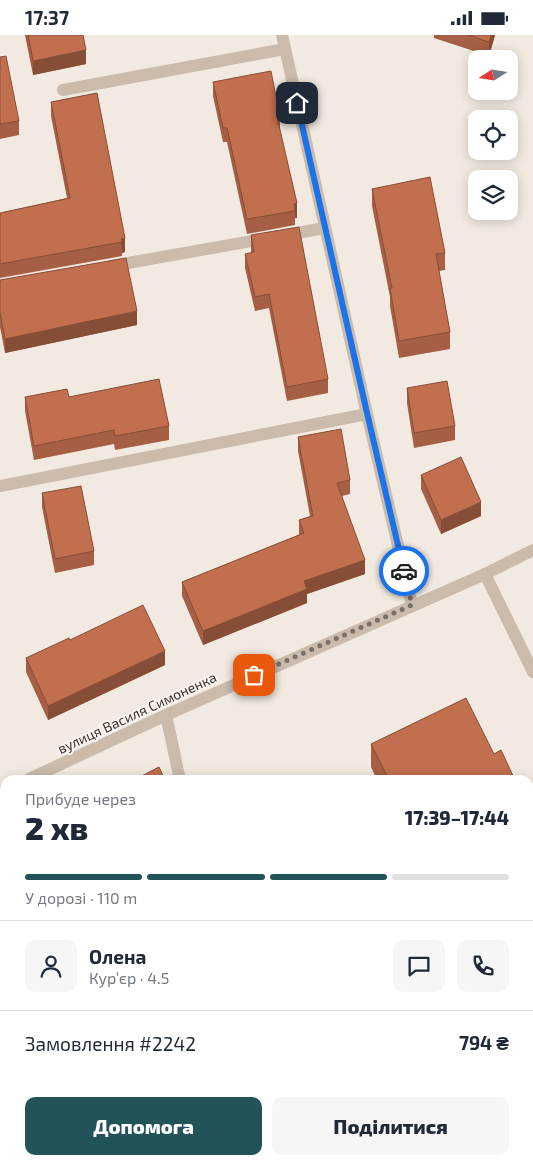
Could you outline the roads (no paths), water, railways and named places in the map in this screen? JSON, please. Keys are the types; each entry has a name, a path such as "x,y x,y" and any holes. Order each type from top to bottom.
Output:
{"street":[{"path":"282,35 412,605"},
{"path":"63,90 285,49"},
{"path":"98,269 325,228"},
{"path":"0,486 367,413"},
{"name":"вулиця Василя Симоненка","path":"38,775 166,715 533,550"},
{"path":"485,573 533,672"},
{"path":"166,715 179,775"}]}
